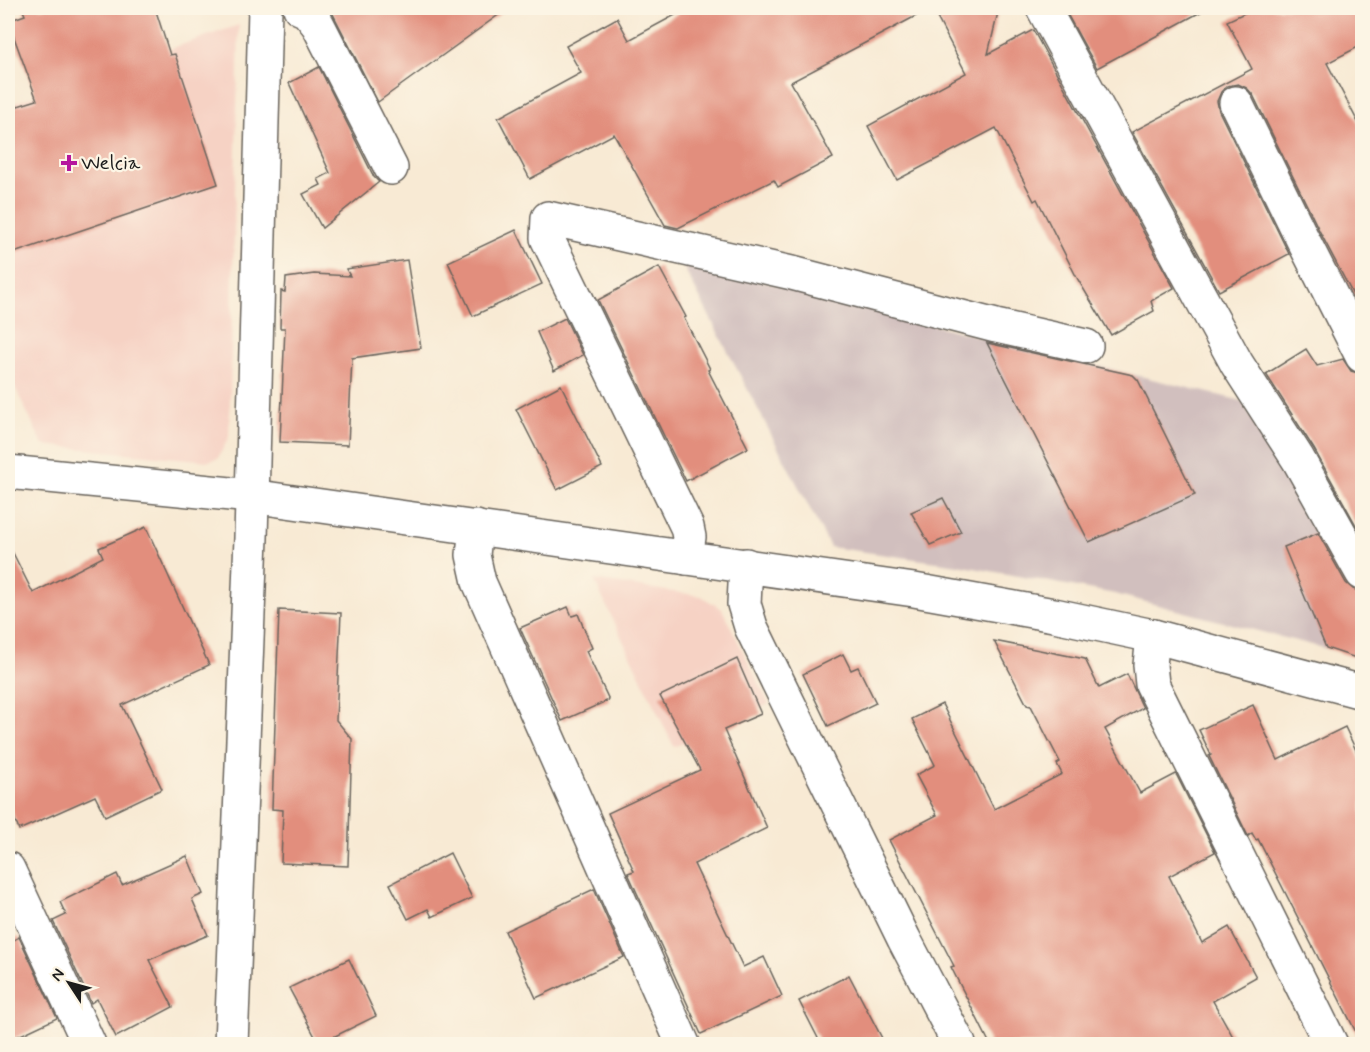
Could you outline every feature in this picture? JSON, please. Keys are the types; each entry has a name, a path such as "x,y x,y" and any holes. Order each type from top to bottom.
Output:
{"street":[{"path":"231,1044 251,538 265,8"},
{"path":"300,8 307,11 318,26 391,168"},
{"path":"1043,8 1237,364 1299,459 1362,573"},
{"path":"1236,103 1362,356"},
{"path":"686,558 689,537 687,527 547,238 548,218 792,273 985,323 1086,346"},
{"path":"8,472 251,496 746,565 998,605 1153,636 1362,692"},
{"path":"476,527 473,555 479,582 683,1044"},
{"path":"746,565 744,604 751,627 904,939 959,1044"},
{"path":"1153,636 1150,665 1152,684 1330,1044"},
{"path":"8,869 89,1044"}],"shaded area":[{"path":"239,25 229,437 218,458 209,461 43,445 8,373 8,105"},
{"path":"680,260 1242,401 1335,548 1362,606 1362,658 1115,594 958,565 830,547"},
{"path":"594,580 701,596 722,609 769,704 674,747"}],"building":[{"path":"22,8 155,8 170,55 175,54 218,184 8,255 8,109 37,100 8,21 25,15"},
{"path":"330,8 508,8 378,102"},
{"path":"688,8 931,8 791,82 833,158 778,187 774,180 678,228 665,225 614,134 530,179 498,118 581,73 566,46 617,18 629,40"},
{"path":"932,8 999,8 988,54 1033,30 1174,288 1151,301 1154,311 1111,335 1077,278 1037,199 1034,201 996,128 897,180 868,126 966,73"},
{"path":"1074,8 1208,8 1097,68 1066,12"},
{"path":"1255,8 1362,8 1362,45 1327,63 1362,130 1362,312 1253,95 1247,88 1238,84 1227,86 1217,101 1219,111 1289,254 1219,291 1132,132 1252,69 1227,21"},
{"path":"319,67 374,177 379,182 322,228 303,194 321,185 318,179 330,173 289,83"},
{"path":"516,230 542,284 473,316 448,262"},
{"path":"407,260 421,348 352,358 348,445 280,442 285,328 280,328 281,291 285,292 286,278 314,274 350,276 346,269"},
{"path":"659,267 686,317 684,318 710,369 708,370 748,448 686,481 598,300"},
{"path":"565,318 583,355 554,371 537,332"},
{"path":"987,343 1133,375 1138,380 1195,495 1089,542"},
{"path":"1306,349 1317,366 1343,359 1351,371 1362,374 1362,536 1314,449 1266,374"},
{"path":"561,385 602,467 557,490 516,409"},
{"path":"943,498 961,532 930,545 911,512"},
{"path":"146,527 209,665 122,705 162,789 105,816 95,796 19,830 8,803 8,543 33,593 103,557 99,548"},
{"path":"1318,533 1346,583 1362,592 1362,660 1326,648 1284,547"},
{"path":"568,607 572,616 578,614 592,648 586,651 609,700 562,721 520,628"},
{"path":"279,610 341,613 336,720 352,739 348,866 281,863 283,810 272,809"},
{"path":"994,641 1085,659 1099,688 1127,674 1143,708 1105,729 1140,793 1176,774 1215,852 1169,876 1202,943 1229,927 1256,977 1213,1001 1237,1044 990,1044 951,967 954,966 889,840 937,815 916,775 935,765 912,719 942,704 994,809 1062,774 1057,764 1060,762"},
{"path":"843,654 851,670 858,667 876,703 828,726 803,674"},
{"path":"737,659 761,714 724,730 767,828 694,864 743,967 764,957 782,996 701,1034 628,873 634,871 608,813 700,770 660,696"},
{"path":"1253,705 1278,760 1345,727 1362,763 1362,1044 1258,839 1256,840 1252,833 1248,836 1209,756 1211,755 1199,730"},
{"path":"450,853 472,898 432,917 428,909 408,919 390,884"},
{"path":"187,856 203,894 192,899 208,935 149,960 173,1007 116,1037 97,999 91,1003 53,921 66,915 60,902 117,874 122,885"},
{"path":"594,889 624,957 536,998 505,931"},
{"path":"19,937 57,1018 8,1041 8,943"},
{"path":"349,959 376,1016 319,1044 289,988"},
{"path":"849,975 885,1044 821,1044 799,1001"}],"place":[{"name":"Welcia","path":"69,163"}]}
